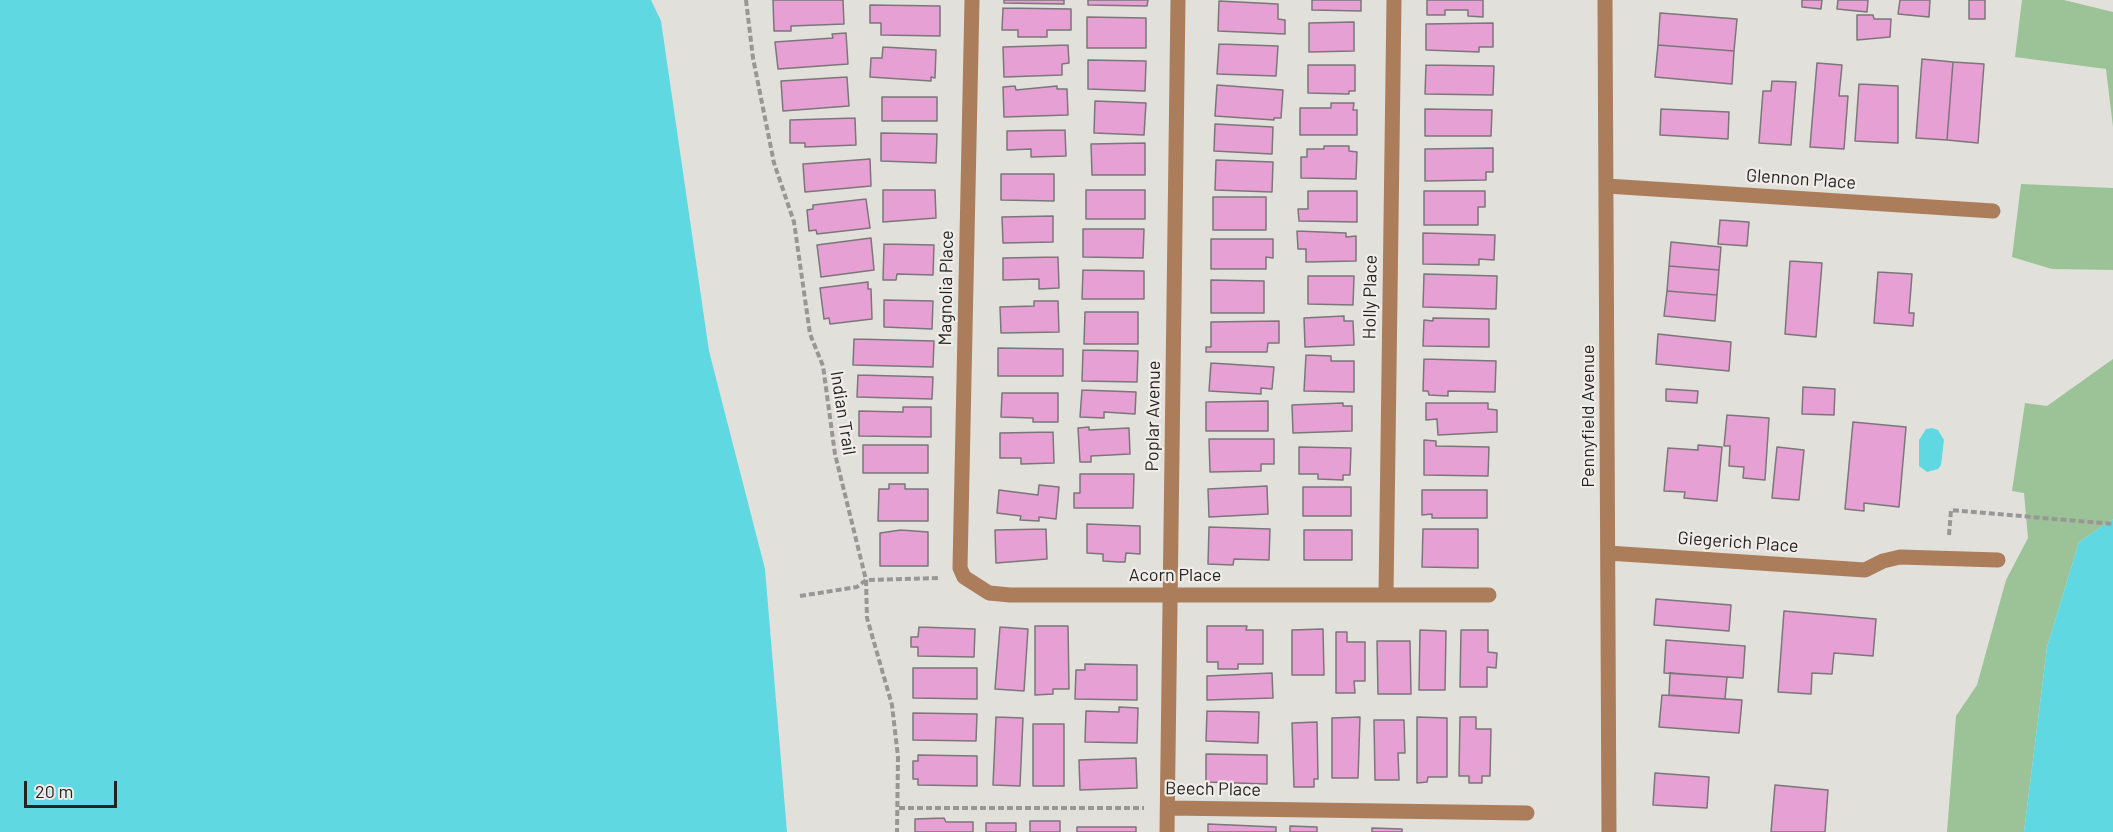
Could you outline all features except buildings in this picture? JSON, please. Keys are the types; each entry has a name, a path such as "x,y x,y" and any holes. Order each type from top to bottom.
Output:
{"street":[{"name":"Magnolia Place","path":"964,577 960,568 972,0"},
{"name":"Poplar Avenue","path":"1167,832 1178,0"},
{"name":"Holly Place","path":"1386,595 1394,0"},
{"name":"Pennyfield Avenue","path":"1605,0 1609,832"},
{"name":"Glennon Place","path":"1607,186 1993,211"},
{"name":"Giegerich Place","path":"1608,553 1865,570 1882,561 1900,557 1946,559"},
{"path":"1946,559 1998,561"},
{"name":"Acorn Place","path":"964,577 988,593 1490,595"},
{"name":"Beech Place","path":"1168,808 1527,813"}],"path":[{"name":"Indian Trail","path":"746,0 753,58 774,163 794,222 810,334 823,366 835,454 866,580 867,618 892,705 898,757 897,832"},
{"path":"1946,559 1951,510 2113,524"},
{"path":"800,596 857,586 866,580 964,577"},
{"name":"Beech Place","path":"899,808 1168,808"}],"green space":[{"path":"2022,0 2064,0 2113,12 2113,127 2106,69 2015,57"},
{"path":"2021,184 2113,188 2113,270 2052,269 2012,257"},
{"path":"2113,359 2113,519 2079,542 2047,647 2024,832 1947,832 1956,716 1977,685 2006,580 2028,538 2024,493 2012,491 2025,403 2047,406"}],"water":[{"path":"0,0 651,0 661,21 709,351 765,569 787,832 0,832"},
{"path":"1926,429 1938,430 1944,440 1941,465 1938,469 1927,472 1919,466 1919,440"},
{"path":"2113,519 2113,832 2024,832 2047,647 2079,542"}]}
